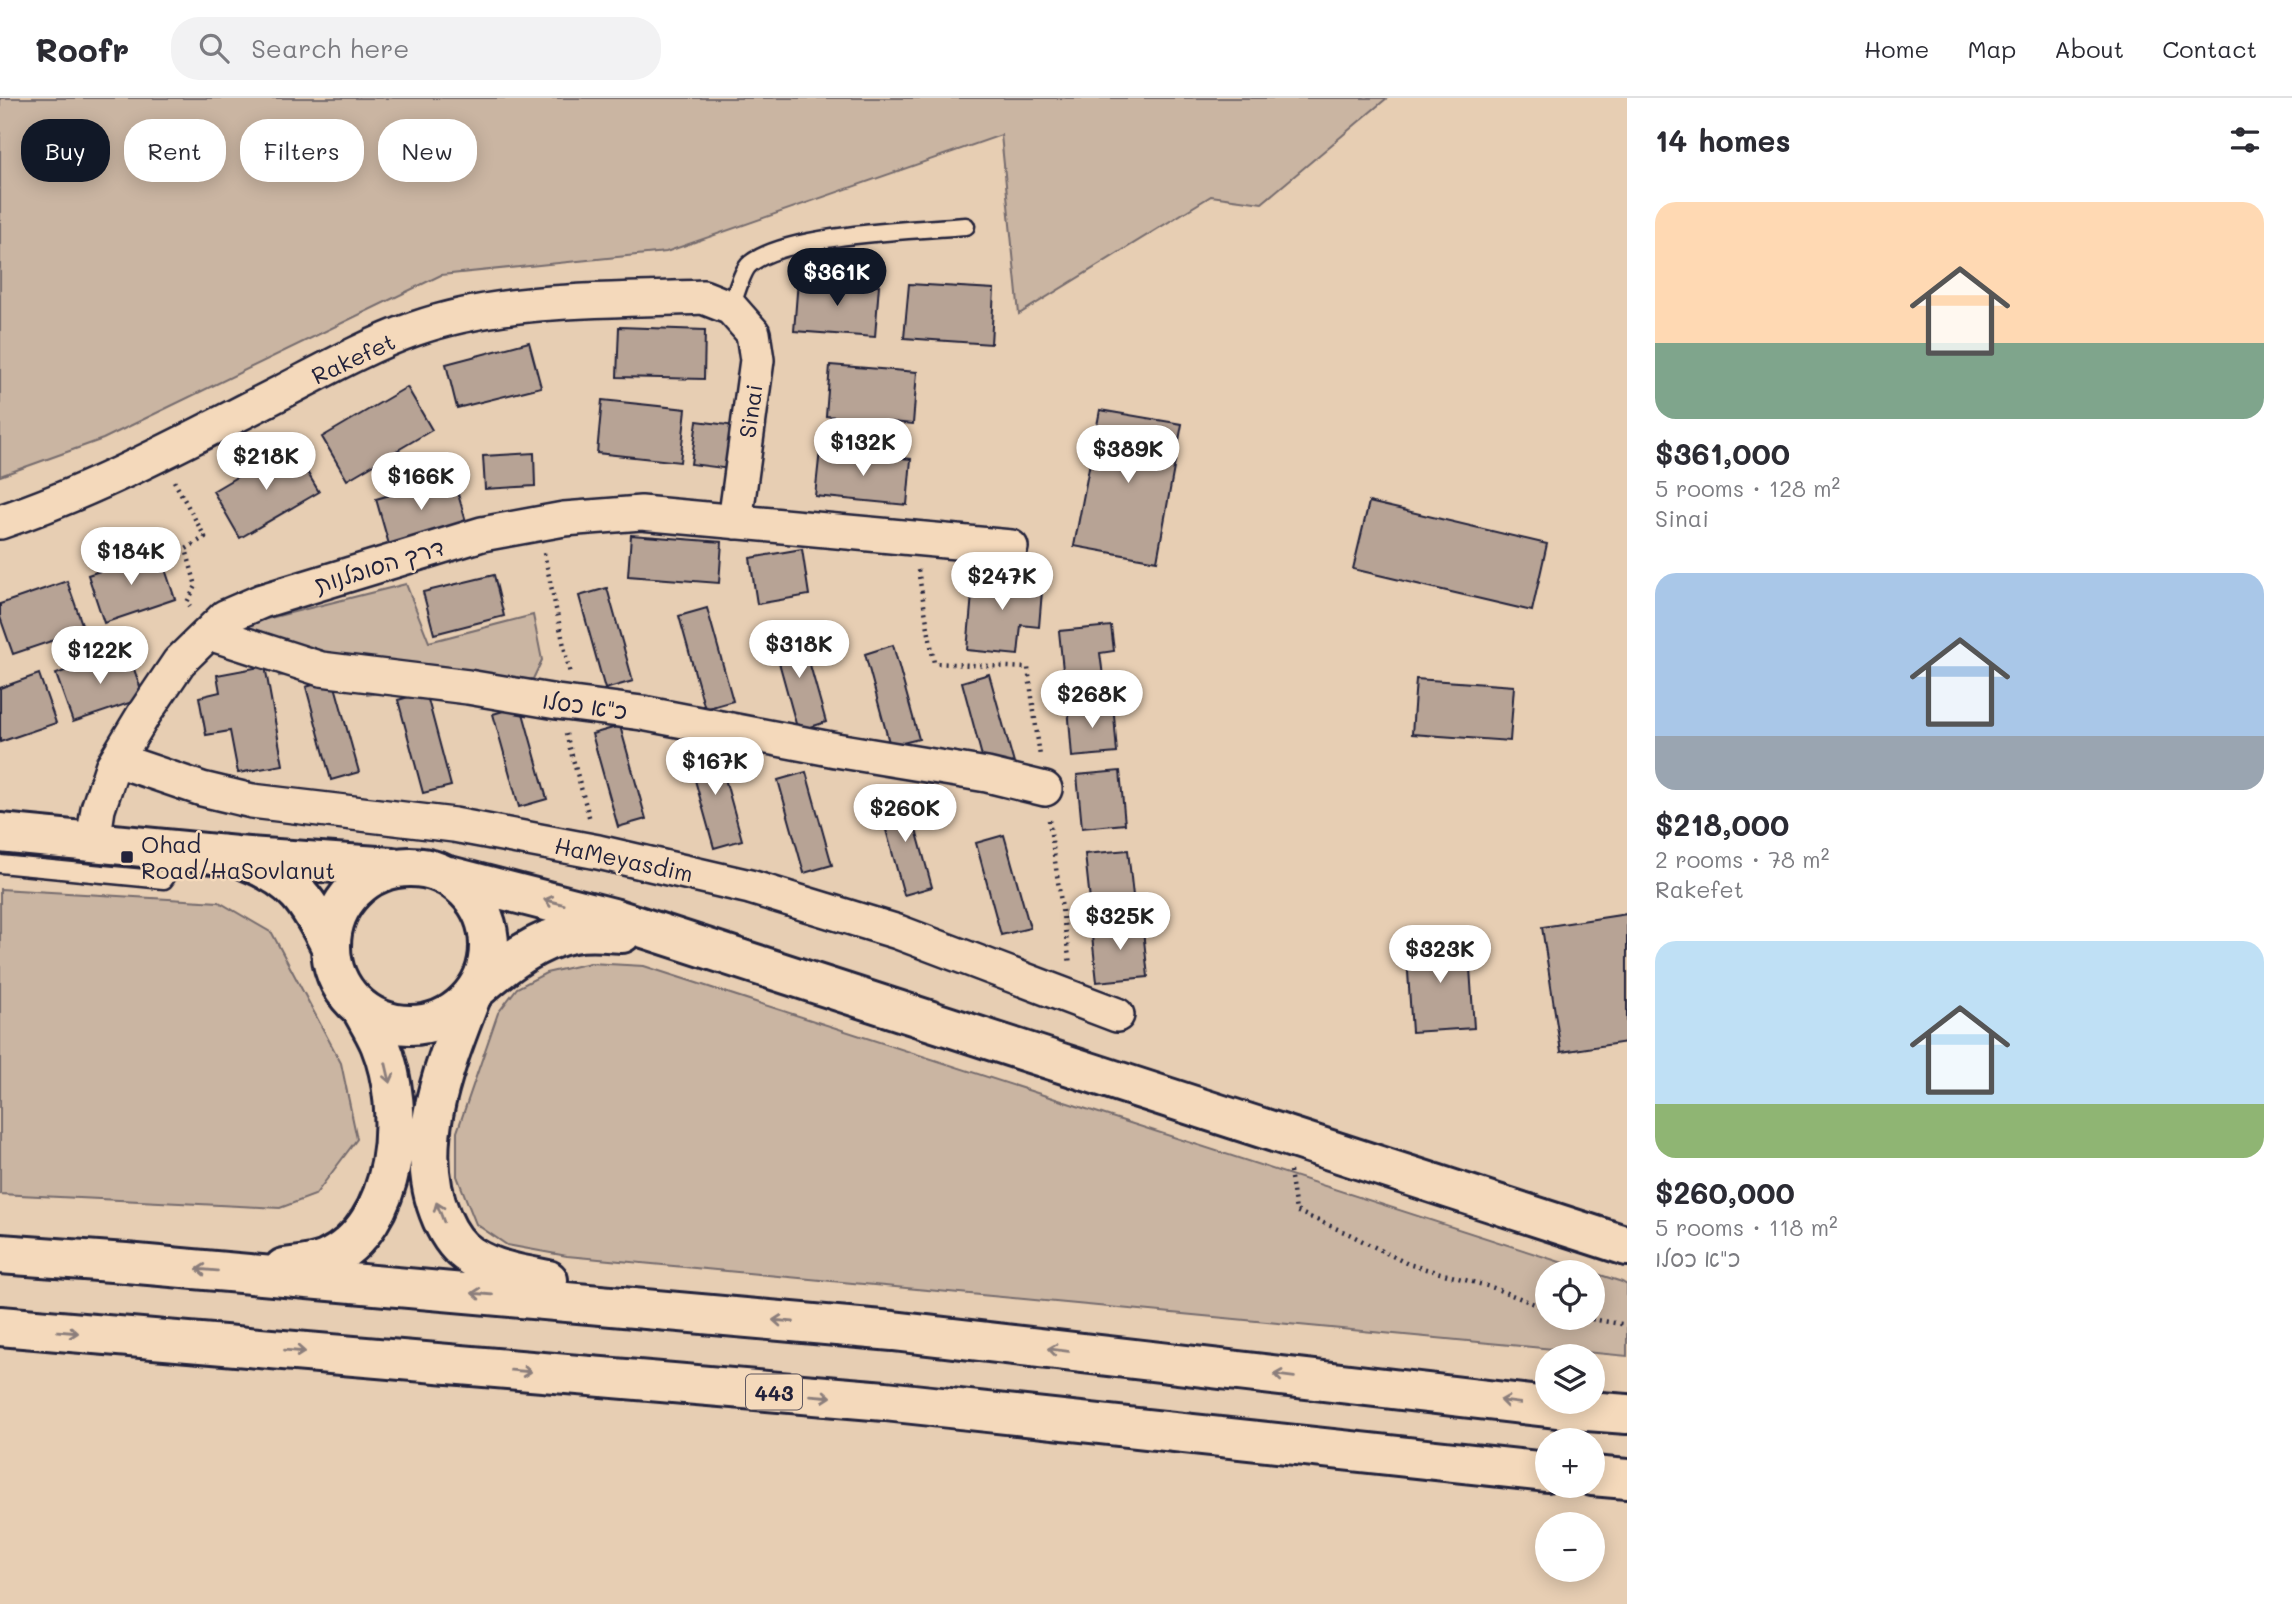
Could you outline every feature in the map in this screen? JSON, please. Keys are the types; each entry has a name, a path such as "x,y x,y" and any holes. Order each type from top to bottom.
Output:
{"main road":[{"path":"0,833 236,856 415,866 436,871 555,902 666,936 1627,1245"},
{"path":"236,856 269,870 289,884 306,901 330,945"},
{"path":"244,1273 326,1260 358,1237 372,1221 390,1171 396,1124 392,1095 380,1045 362,1010 339,983 330,945 336,915 350,893 372,876 398,867"},
{"path":"449,876 471,895 485,919 489,954 484,973 444,1071 430,1140 428,1165 437,1207 455,1241 471,1256 494,1268 721,1316"},
{"path":"362,1010 377,1019 396,1024 430,1023 449,1015 500,968 546,942 571,933 666,936"},
{"path":"0,1254 893,1331 1627,1414"},
{"name":"443","path":"0,1326 885,1401 1535,1471"},
{"path":"1605,1477 1627,1479"}],"street":[{"name":"Rakefet","path":"0,522 64,499 413,329 459,316 521,305 703,298 731,308"},
{"name":"Sinai","path":"731,308 753,333 757,360 735,522"},
{"name":"דרך הסובלנות","path":"93,842 98,809 117,760 178,662 225,617 262,601 482,534 564,519 641,513 1011,547"},
{"name":"כ\"א כסלו","path":"209,633 321,669 468,687 642,713 836,750 987,775 1045,789"},
{"name":"HaMeyasdim","path":"117,760 202,789 252,801 454,825 598,852 750,887 898,932 1117,1015"}],"lane":[{"path":"731,308 748,265 769,252 846,236 966,226"},
{"path":"0,864 163,880 184,851"}],"path":[{"path":"159,454 205,537 186,549 196,586 187,602 209,633"},
{"path":"1284,1135 1296,1211 1408,1264 1494,1288 1535,1304"},
{"path":"1605,1321 1627,1325"}],"shaded area":[{"path":"0,98 1387,98 1262,203 1211,196 1019,314 1001,135 666,252 441,275 103,439 0,476"},
{"path":"406,584 429,642 533,615 542,660 533,679 468,687 440,684 367,695 359,663 279,676 272,648 233,640 250,623"},
{"path":"0,889 219,902 272,933 341,1063 357,1139 315,1195 280,1208 0,1194"},
{"path":"590,963 644,966 1554,1260 1535,1260 1535,1330 1605,1330 1605,1276 1627,1285 1627,1356 1605,1354 1605,1344 1535,1344 1535,1347 567,1256 507,1245 476,1224 457,1176 457,1132 498,1013 517,988 546,973"}],"building":[{"path":"798,280 879,285 875,337 794,331"},
{"path":"909,284 994,289 991,344 904,338"},
{"path":"619,327 705,330 704,379 617,377"},
{"path":"529,342 541,387 457,408 446,364"},
{"path":"830,365 917,372 913,424 826,416"},
{"path":"407,387 432,430 347,480 322,437"},
{"path":"602,400 686,409 680,462 597,453"},
{"path":"1100,410 1182,424 1157,561 1074,546"},
{"path":"697,421 736,426 730,469 691,464"},
{"path":"291,445 319,492 240,538 213,491"},
{"path":"820,450 911,459 907,505 815,496"},
{"path":"534,453 535,486 485,489 483,456"},
{"path":"453,477 467,525 390,548 376,499"},
{"path":"1369,502 1547,544 1532,611 1353,569"},
{"path":"631,535 722,542 719,583 628,576"},
{"path":"802,549 809,595 757,604 750,558"},
{"path":"159,551 175,599 104,623 88,575"},
{"path":"974,572 1043,579 1039,627 1021,625 1018,655 967,650"},
{"path":"494,575 504,616 434,634 423,592"},
{"path":"67,581 84,630 13,654 0,617 0,604"},
{"path":"607,588 633,681 605,689 579,596"},
{"path":"707,608 733,701 705,709 679,616"},
{"path":"1111,626 1114,651 1100,653 1103,676 1064,680 1059,631"},
{"path":"800,629 826,722 798,731 772,637"},
{"path":"893,645 919,739 890,746 865,654"},
{"path":"127,649 144,698 73,722 56,674"},
{"path":"265,666 283,765 238,773 230,731 206,735 199,697 220,692 217,675"},
{"path":"39,674 56,723 0,742 0,688"},
{"path":"989,674 1015,767 987,775 962,682"},
{"path":"333,679 359,772 331,780 306,687"},
{"path":"1416,679 1514,686 1510,741 1412,734"},
{"path":"426,692 451,786 423,793 398,700"},
{"path":"1113,702 1117,753 1072,757 1068,706"},
{"path":"521,706 547,799 519,807 493,714"},
{"path":"620,726 646,819 618,827 592,734"},
{"path":"716,746 742,840 714,848 688,755"},
{"path":"1120,771 1125,824 1082,828 1077,775"},
{"path":"806,772 832,865 804,873 778,780"},
{"path":"906,793 932,887 904,895 878,801"},
{"path":"1004,835 1030,928 1001,935 976,843"},
{"path":"1128,850 1134,905 1091,910 1085,854"},
{"path":"1627,914 1627,1042 1561,1052 1542,927"},
{"path":"1142,921 1148,977 1097,982 1091,927"},
{"path":"1468,938 1474,1028 1412,1032 1406,942"}],"place":[{"name":"Ohad Road/HaSovlanut","path":"127,857"}]}
